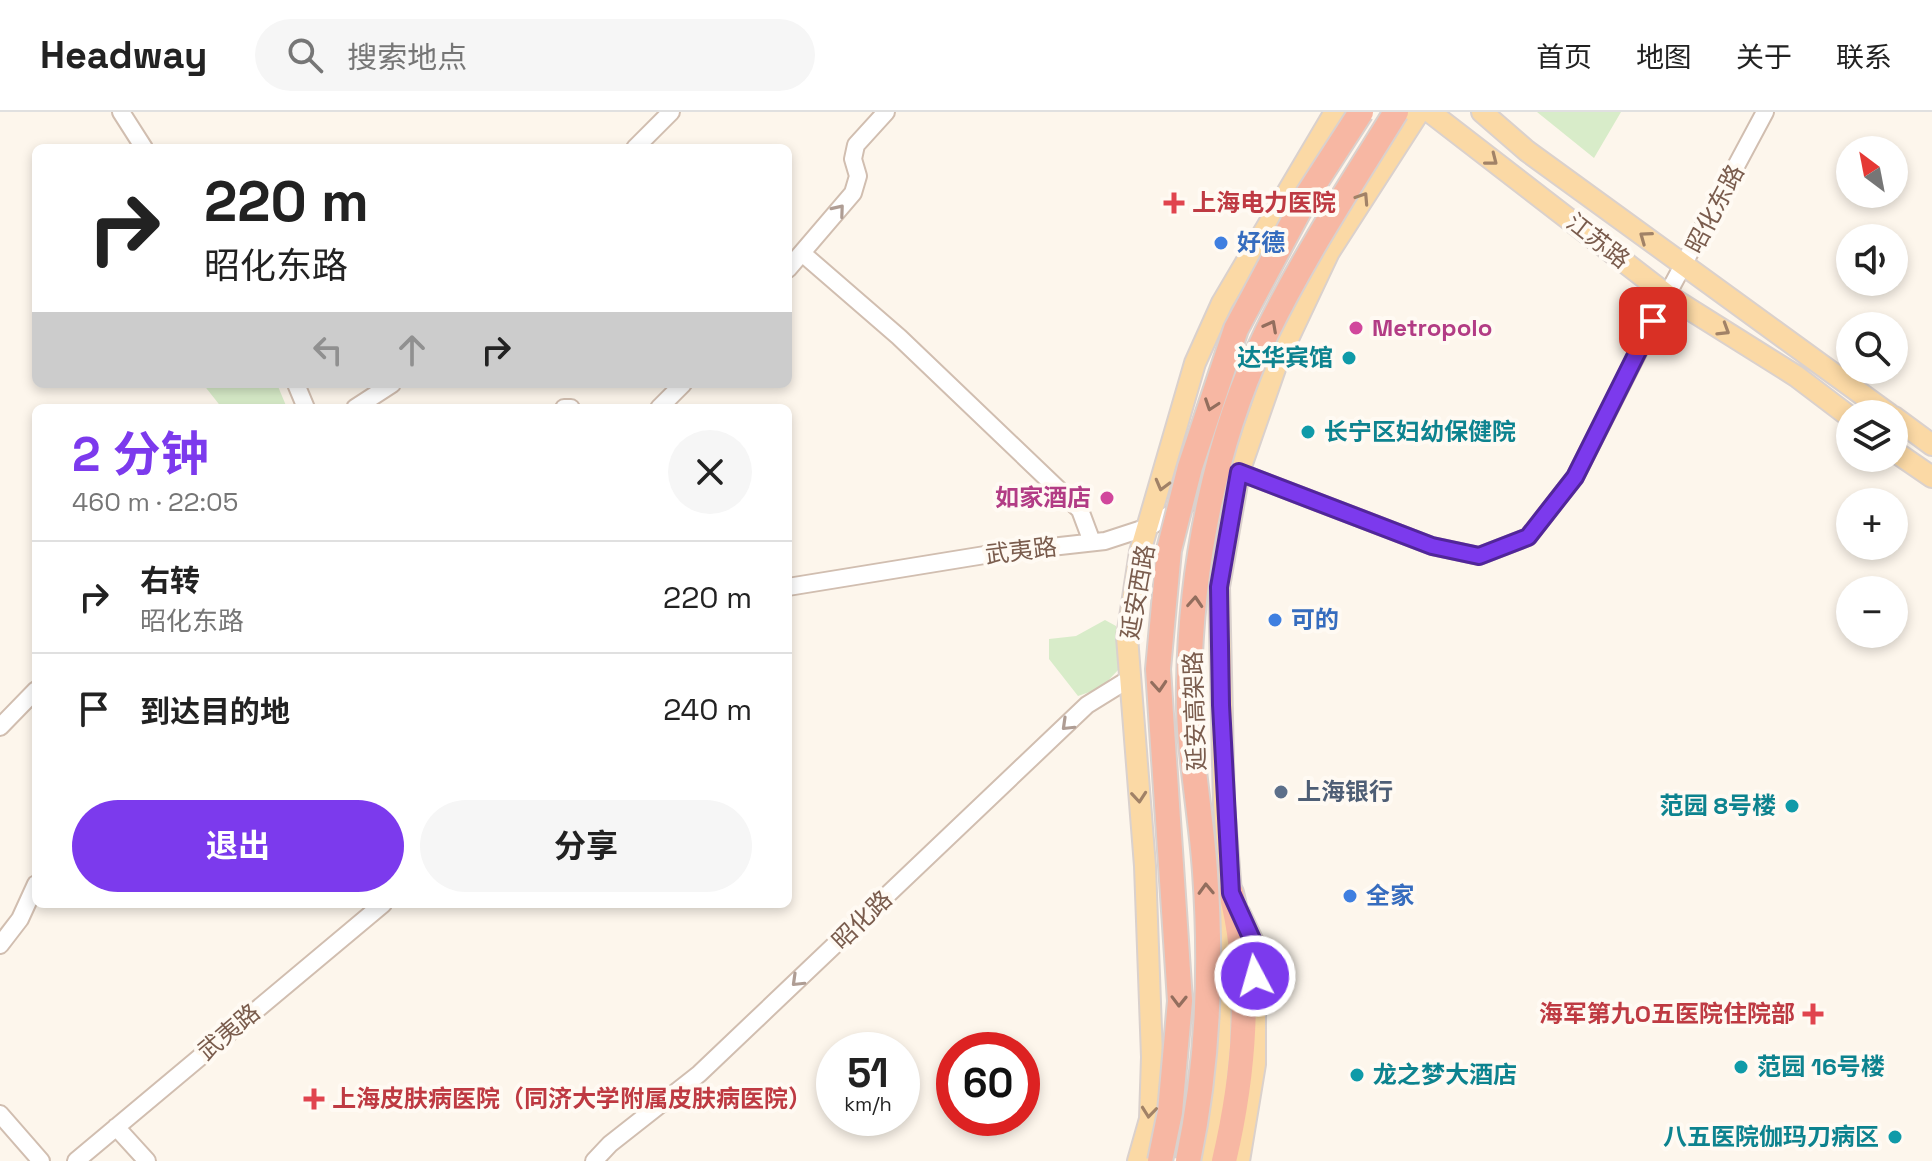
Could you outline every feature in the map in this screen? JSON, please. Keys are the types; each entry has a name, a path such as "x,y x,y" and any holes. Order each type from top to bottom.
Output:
{"highway":[{"name":"延安高架路","path":"1160,1161 1170,1112 1180,1001 1158,669 1169,550 1190,467 1236,329 1308,194 1361,112"},
{"name":"延安高架路","path":"1188,1161 1200,1104 1209,998 1205,874 1188,687 1196,589 1217,465 1267,333 1396,112"},
{"path":"1224,1161 1242,1045 1242,976 1238,921 1231,893"}],"main road":[{"name":"延安西路","path":"1138,1161 1150,1119 1152,1057 1145,866 1127,637 1140,552 1151,526 1195,363 1222,303 1335,112"},
{"path":"1209,1161 1220,1047 1222,927 1231,893 1224,805 1219,587 1239,472 1278,360 1329,252 1419,112"},
{"name":"江苏路","path":"1430,112 1667,295 1796,376 1836,406"},
{"name":"江苏路","path":"1482,112 1527,151 1870,400"},
{"name":"江苏路","path":"1908,428 1932,445"},
{"path":"1908,461 1932,477"},
{"path":"1231,893 1255,946 1255,1064 1239,1161"}],"street":[{"path":"121,112 141,144"},
{"path":"639,144 671,112"},
{"path":"792,264 853,193 858,176 853,159 856,145 886,112"},
{"name":"昭化东路","path":"1239,472 1432,546 1479,556 1528,537 1575,477 1667,295 1765,112"},
{"path":"802,253 899,337 1080,510 1092,542"},
{"path":"361,404 386,388"},
{"path":"663,404 679,388"},
{"name":"武夷路","path":"792,586 972,556 1092,542 1151,526 1239,472"},
{"name":"昭化路","path":"594,1161 610,1144 699,1074 1087,705 1129,679"},
{"path":"0,727 32,694"},
{"path":"0,945 20,919 32,893"},
{"name":"武夷路","path":"76,1161 378,908"},
{"path":"0,1114 41,1161"},
{"path":"116,1127 147,1161"}],"green space":[{"path":"1537,112 1621,112 1594,158"},
{"path":"206,388 279,388 285,404 219,404"},
{"path":"1105,620 1116,626 1120,668 1101,688 1078,696 1049,659 1049,639 1076,636"}],"place":[{"name":"上海电力医院","path":"1174,203"},
{"name":"好德","path":"1221,243"},
{"name":"Metropolo","path":"1356,328"},
{"name":"达华宾馆","path":"1349,358"},
{"name":"长宁区妇幼保健院","path":"1308,432"},
{"name":"如家酒店","path":"1107,498"},
{"name":"可的","path":"1275,620"},
{"name":"上海银行","path":"1281,792"},
{"name":"范园 8号楼","path":"1792,806"},
{"name":"全家","path":"1350,896"},
{"name":"海军第九O五医院住院部","path":"1813,1014"},
{"name":"范园 16号楼","path":"1741,1067"},
{"name":"龙之梦大酒店","path":"1357,1075"},
{"name":"上海皮肤病医院（同济大学附属皮肤病医院）","path":"314,1099"},
{"name":"八五医院伽玛刀病区","path":"1895,1137"}],"route":[{"path":"1255,976 1255,946 1231,893 1224,805 1219,587 1239,472 1432,546 1479,556 1528,537 1575,477 1653,321"}]}
